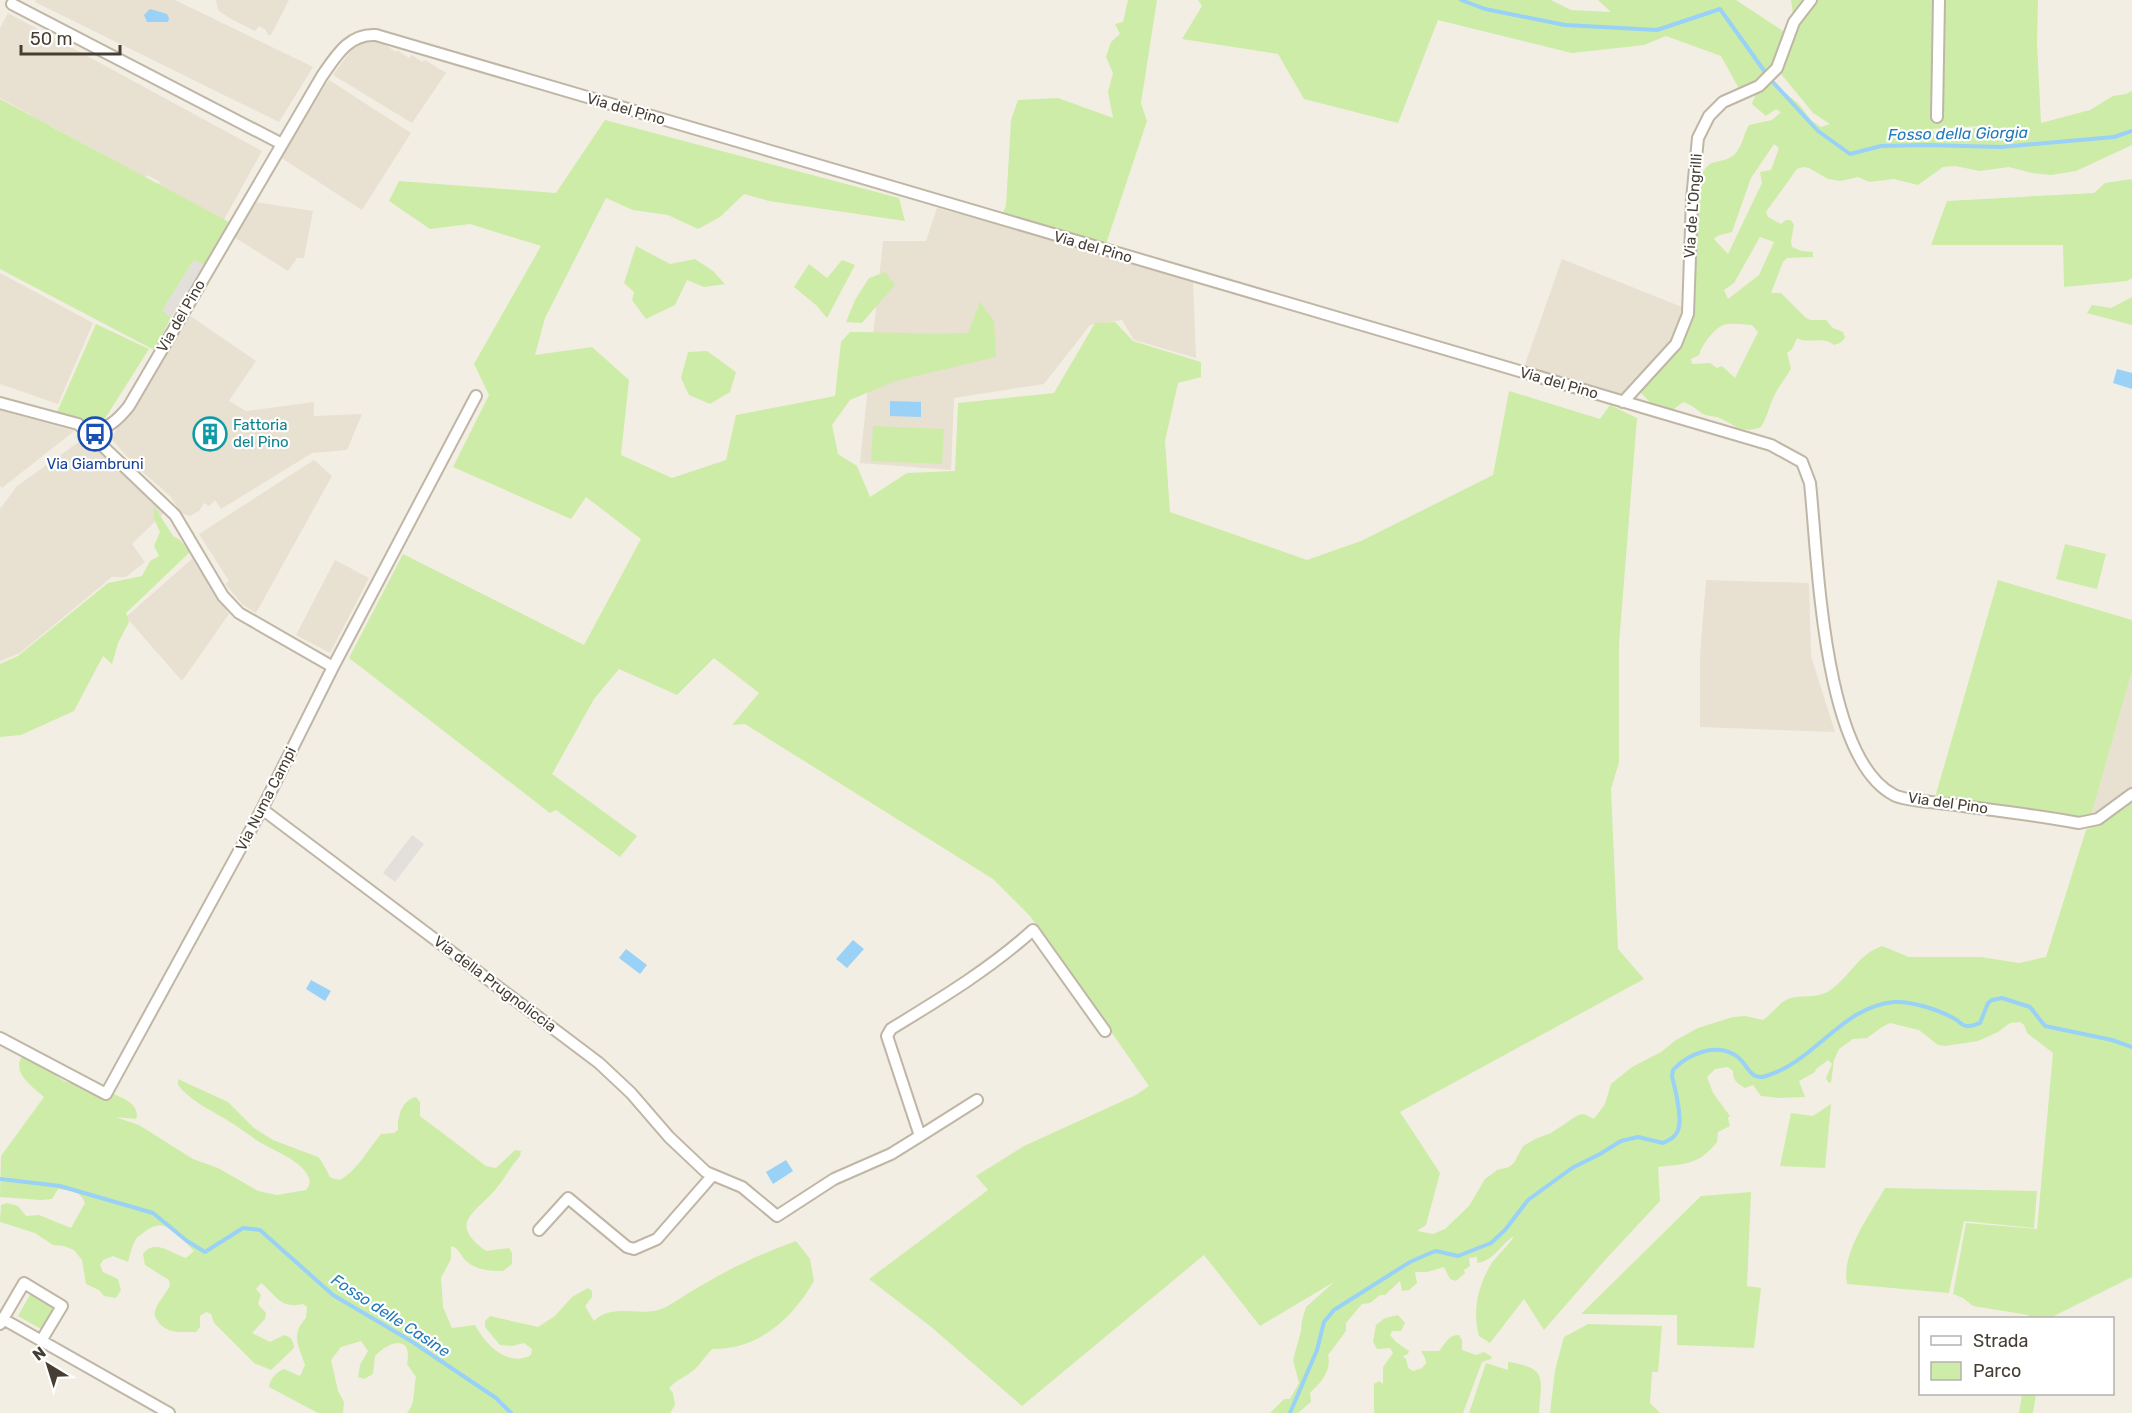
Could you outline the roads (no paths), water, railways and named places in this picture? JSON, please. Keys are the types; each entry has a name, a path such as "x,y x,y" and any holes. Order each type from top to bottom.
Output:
{"street":[{"name":"Via de L'Ongrilli","path":"1623,402 1676,344 1688,314 1692,199 1698,138 1709,116 1723,102 1759,86 1777,68 1794,22 1811,0"},
{"path":"1937,117 1939,0"},
{"path":"12,4 282,144"},
{"name":"Via del Pino","path":"88,432 99,431 119,419 129,405 322,76 342,49 354,38 365,34 375,35 1771,446 1802,462 1810,483 1826,638 1834,691 1853,747 1869,775 1895,796 2079,823 2098,819 2132,794"},
{"name":"Via Numa Campi","path":"0,1038 106,1094 262,809 333,667 476,396"},
{"path":"0,403 78,424 175,514 223,596 239,613 333,667"},
{"name":"Via della Prugnoliccia","path":"262,809 599,1064 631,1093 669,1137 712,1176 742,1187 777,1216 834,1179 891,1154 978,1101"},
{"path":"920,1136 887,1036 891,1029 956,988 1015,946 1032,930 1105,1030"},
{"path":"539,1230 568,1198 627,1247 634,1249 657,1239 712,1176"},
{"path":"41,1341 62,1305 24,1283 2,1322 41,1341 168,1413"}],"water":[{"path":"150,9 167,14 168,22 147,22 144,15"},
{"path":"2117,369 2132,373 2132,389 2113,383"},
{"path":"890,401 921,402 921,417 890,416"},
{"path":"853,940 864,949 847,968 836,959"},
{"path":"626,949 647,965 640,974 619,958"},
{"path":"311,980 331,991 325,1001 306,989"},
{"path":"786,1160 793,1171 773,1184 766,1172"}],"waterway":[{"name":"Fosso della Giorgia","path":"1461,0 1485,9 1565,25 1657,30 1720,9 1770,79 1818,131 1850,154 1881,146 2001,147 2114,137 2132,131"},
{"name":"Fosso delle Casine","path":"1290,1413 1317,1350 1324,1322 1334,1310 1410,1262 1428,1254 1436,1251 1458,1256 1491,1243 1505,1230 1528,1200 1572,1168 1621,1141 1638,1137 1663,1143 1676,1135 1680,1118 1672,1076 1673,1070 1694,1055 1710,1050 1727,1052 1739,1058 1752,1074 1760,1077 1766,1076 1800,1059 1843,1024 1875,1006 1894,1002 1917,1005 1941,1012 1964,1025 1972,1026 1980,1023 1988,1003 2002,998 2030,1007 2045,1026 2112,1040 2132,1047"},
{"name":"Fosso delle Casine","path":"0,1179 60,1186 153,1213 187,1241 205,1252 243,1228 260,1230 333,1295 411,1341 496,1398 511,1413"}],"place":[{"name":"Via Giambruni","path":"95,434"},
{"name":"Fattoria del Pino","path":"210,434"}]}
